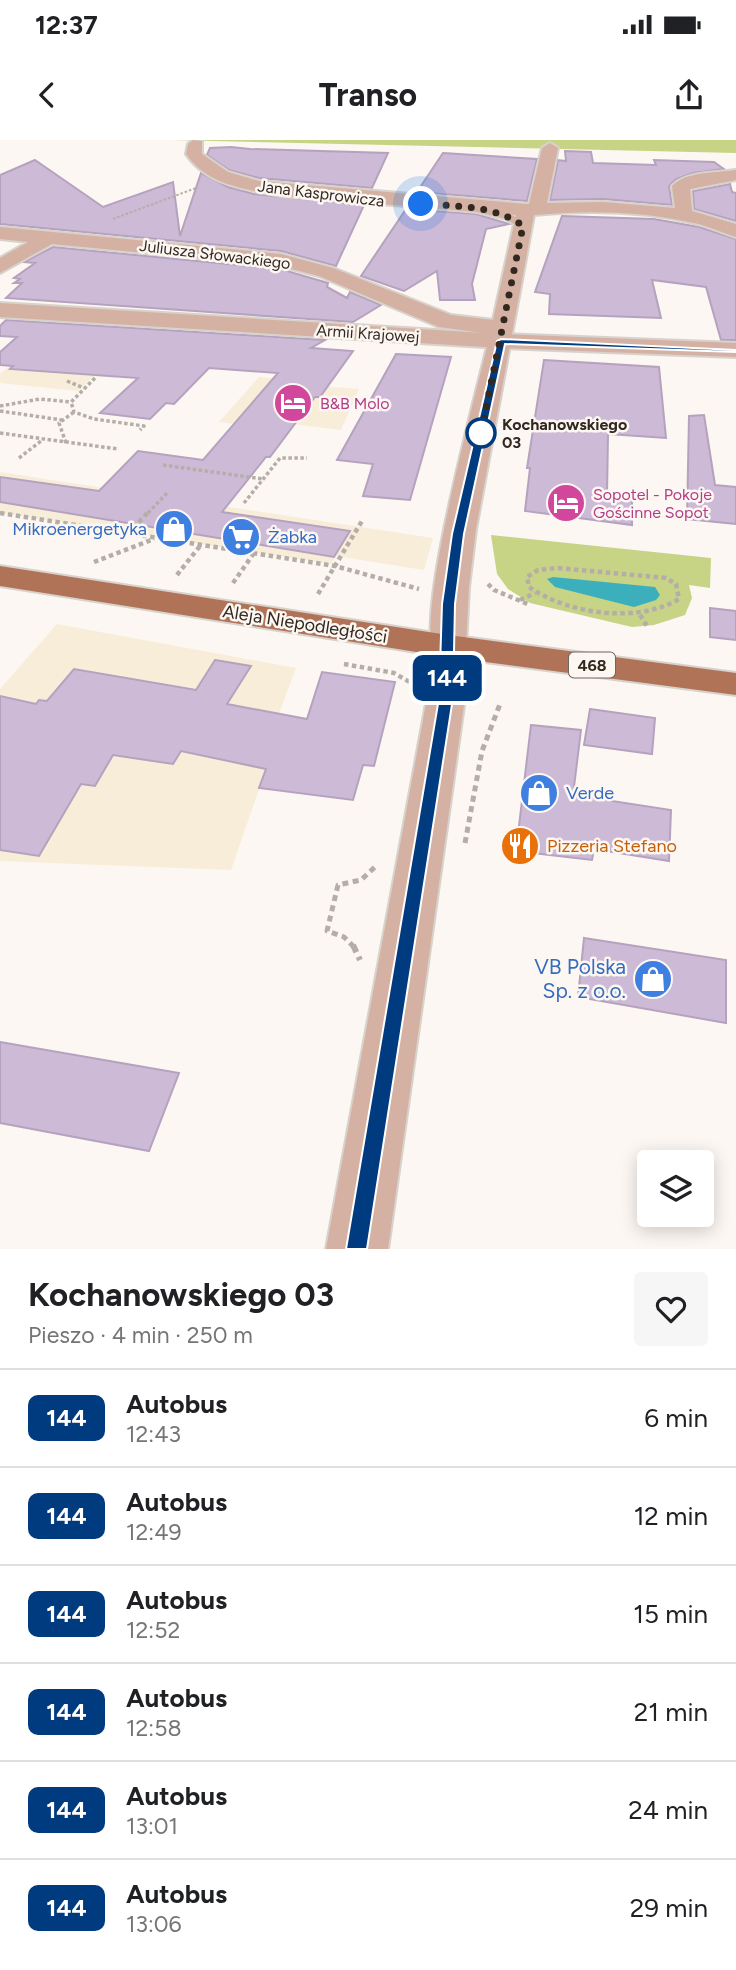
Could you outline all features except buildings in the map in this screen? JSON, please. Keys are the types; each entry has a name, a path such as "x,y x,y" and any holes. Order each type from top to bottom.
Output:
{"main road":[{"name":"Aleja Niepodległości","path":"0,576 447,646 736,684"}],"street":[{"name":"Jana Kasprowicza","path":"196,144 194,154 199,163 249,184 305,194 467,207 529,215 682,214 709,220 736,231"},
{"path":"356,1249 446,698 448,604 458,534 529,215 550,148"},
{"path":"682,214 685,207 681,186 694,181 736,175"},
{"name":"Juliusza Słowackiego","path":"0,233 281,260 326,272 440,329"},
{"path":"0,267 48,238"},
{"name":"Armii Krajowej","path":"0,310 440,329 736,350"}],"path":[{"path":"108,220 206,185"},
{"path":"71,402 95,378"},
{"path":"67,381 84,388"},
{"path":"0,408 40,399 71,402"},
{"path":"71,402 74,412"},
{"path":"0,408 62,420"},
{"path":"66,443 59,423 74,412"},
{"path":"74,412 94,419 144,426 139,430"},
{"path":"0,433 118,449"},
{"path":"19,458 42,440"},
{"path":"244,503 280,458 307,458"},
{"path":"163,466 263,479"},
{"path":"128,535 169,492"},
{"path":"0,513 335,566 419,589"},
{"path":"0,520 6,514"},
{"path":"318,594 362,520"},
{"path":"92,563 155,539"},
{"path":"179,572 200,545"},
{"path":"234,580 254,553"},
{"path":"545,568 656,575 676,584 679,599 663,609 639,615 623,615 536,593 527,583 527,577 545,568"},
{"path":"482,578 495,590 530,605"},
{"path":"519,601 536,593"},
{"path":"639,615 647,626"},
{"path":"344,664 394,673 412,684 416,694"},
{"path":"463,855 482,751 500,703"},
{"path":"327,931 338,885"}],"shaded area":[{"path":"15,361 123,368 115,378 94,376 78,391 0,383 0,374"},
{"path":"259,377 308,381 306,385 359,389 341,430 261,420 234,424 219,422"},
{"path":"0,472 433,538 424,570 336,556 331,564 0,513"},
{"path":"57,624 296,668 271,735 271,755 231,870 0,861 0,689"}],"green space":[{"path":"172,140 736,140 736,153"},
{"path":"491,535 711,558 710,588 689,585 692,598 685,615 654,625 632,627 530,603 508,589 497,574"}],"water":[{"path":"553,577 655,587 660,595 656,600 634,607 555,587 547,579"}],"bus line":[{"name":"144","path":"356,1249 446,698 448,604 458,534 501,341 736,350"}],"place":[{"name":"B&B Molo","path":"293,403"},
{"name":"Kochanowskiego 03","path":"481,433"},
{"name":"Sopotel - Pokoje Gościnne Sopot","path":"566,503"},
{"name":"Mikroenergetyka","path":"174,529"},
{"name":"Żabka","path":"241,537"},
{"name":"Verde","path":"539,793"},
{"name":"Pizzeria Stefano","path":"520,846"},
{"name":"VB Polska Sp. z o.o.","path":"653,979"}],"route":[{"path":"421,204 467,207 495,213 509,217 523,226 481,433"}]}
